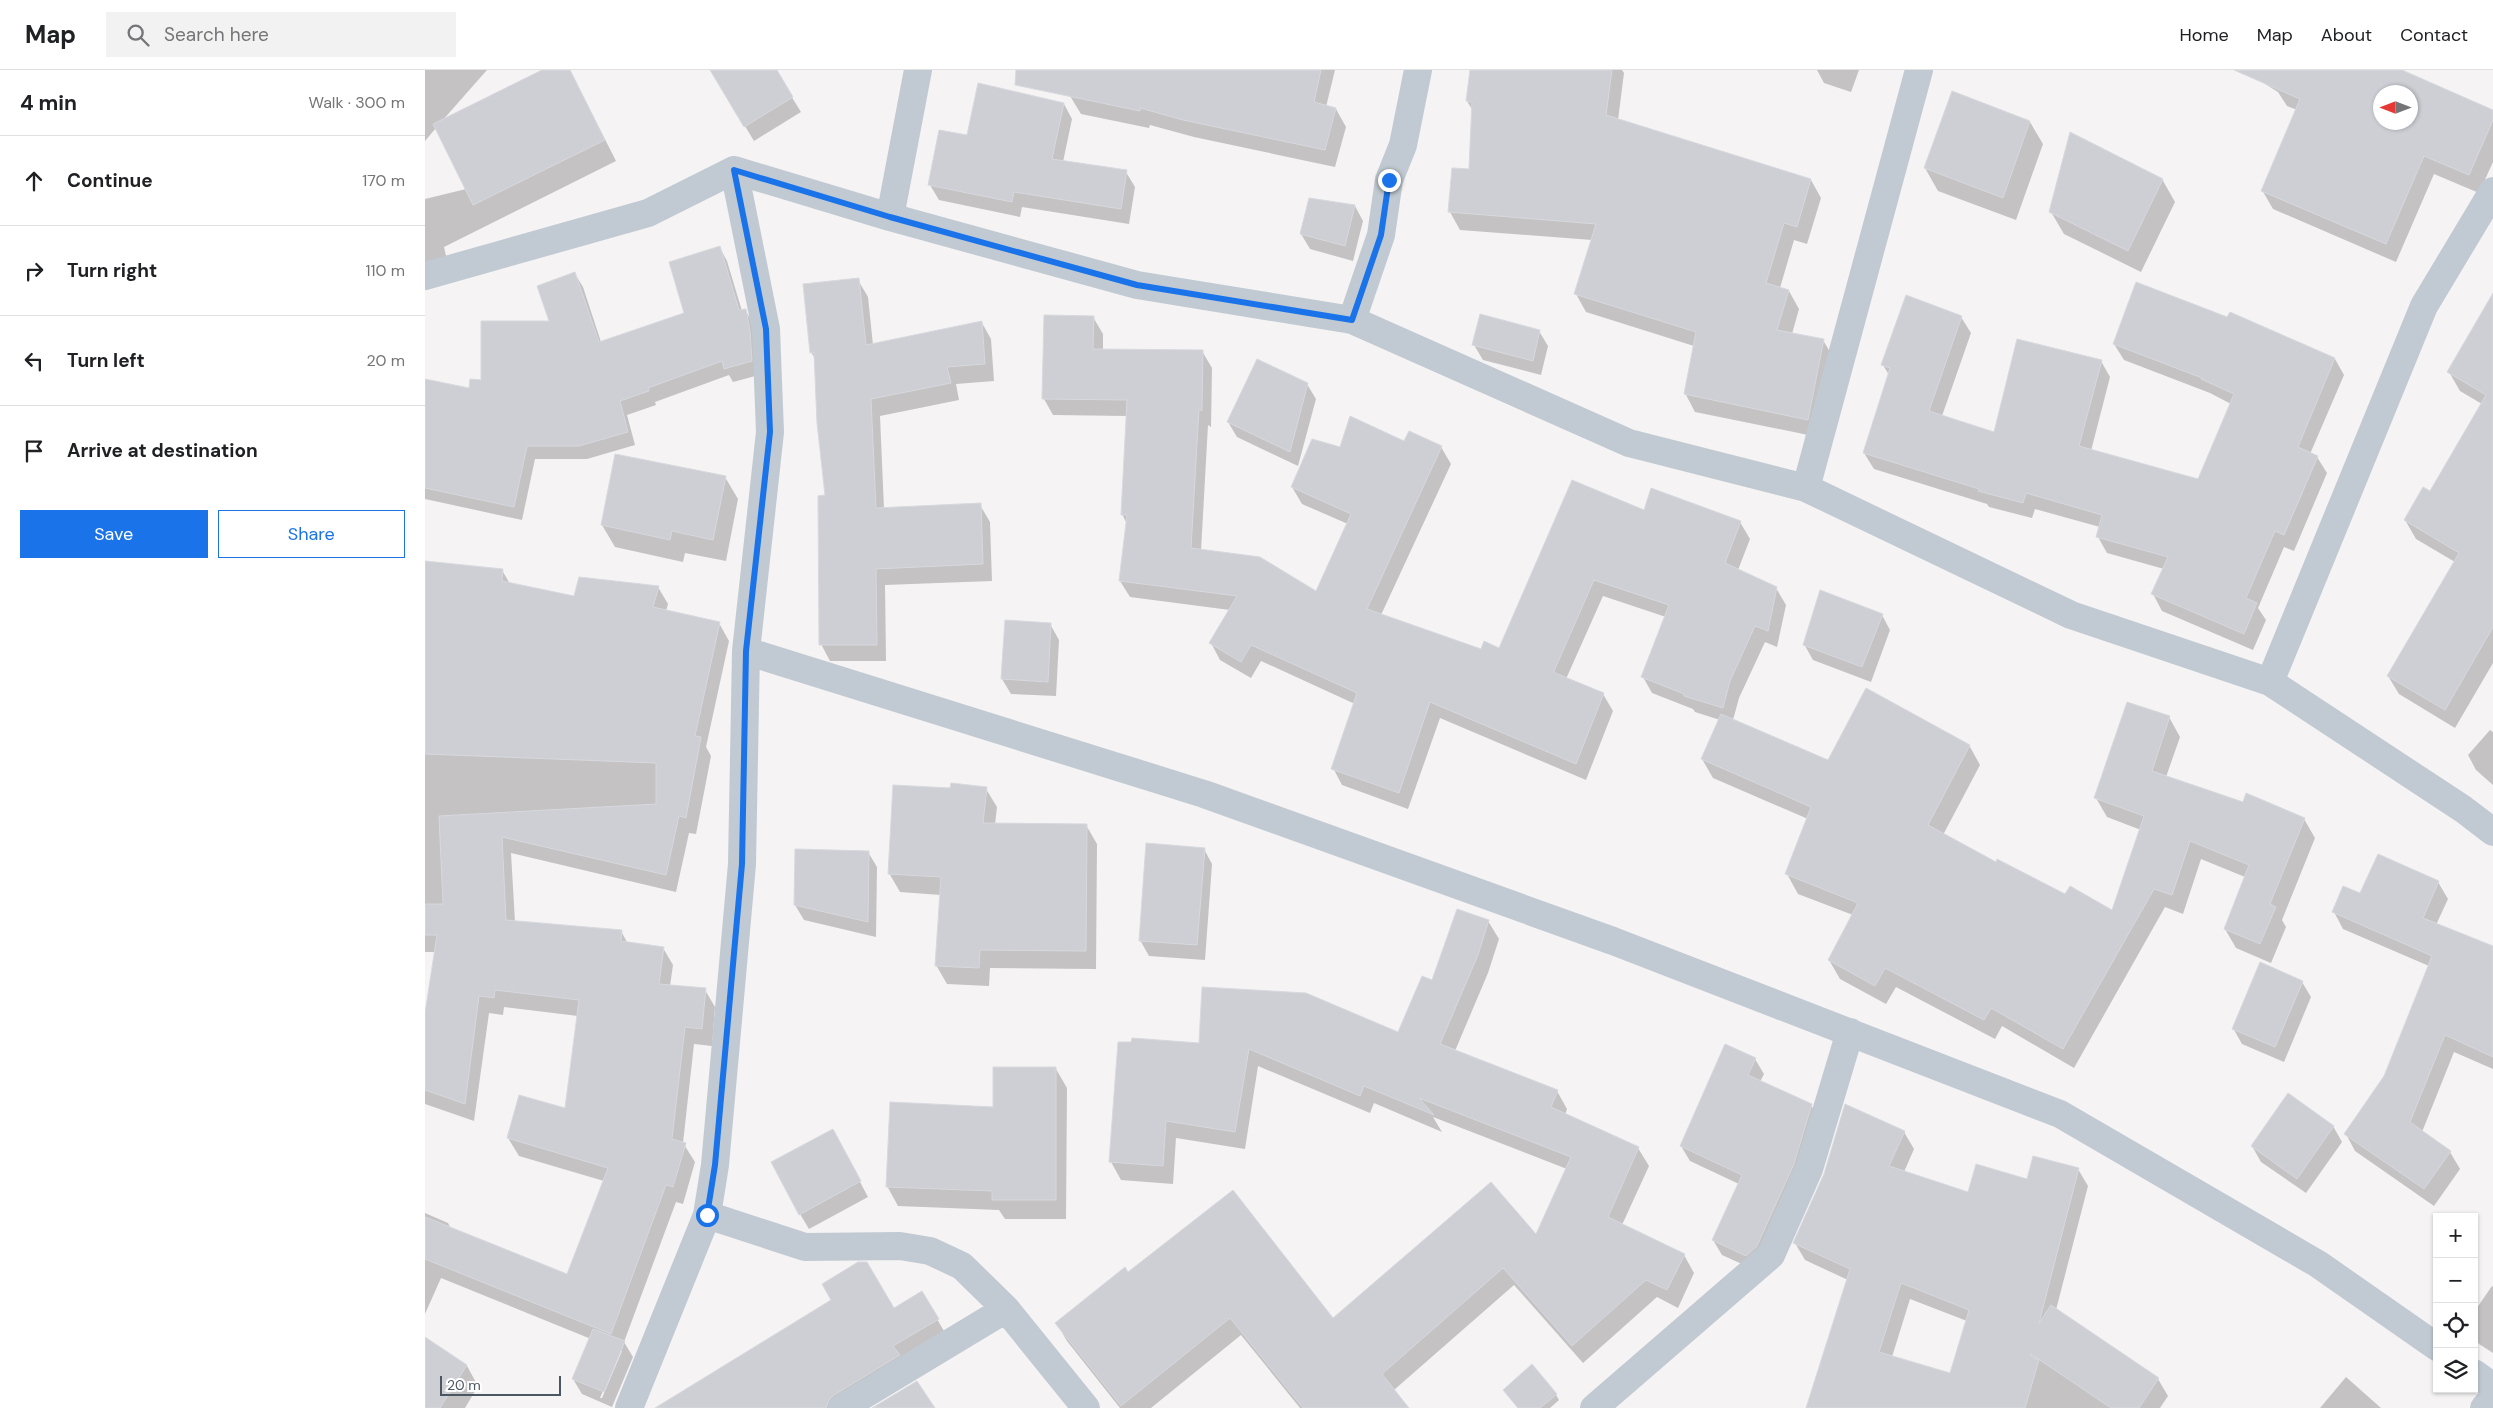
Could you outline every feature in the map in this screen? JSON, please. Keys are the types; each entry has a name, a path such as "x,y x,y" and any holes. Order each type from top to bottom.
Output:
{"street":[{"path":"890,217 919,70"},
{"path":"1352,320 1381,235 1389,180 1403,145 1417,70"},
{"path":"1806,488 1919,70"},
{"path":"629,1408 707,1215 715,1165 742,864 746,651 770,432 766,329 734,170"},
{"path":"425,276 648,213 734,170 890,217 1137,285 1352,320 1629,443 1806,488 2071,615 2270,682 2463,809 2493,832"},
{"path":"2270,682 2424,306 2493,191"},
{"path":"746,651 1204,794 1613,941 2060,1114 2318,1264 2433,1344"},
{"path":"1609,1404 1771,1255 1809,1169 1850,1032"},
{"path":"707,1215 805,1247 900,1246 930,1251 962,1266 1005,1309 1086,1408"},
{"path":"842,1408 1005,1309"},
{"path":"2478,1377 2493,1387"},
{"path":"2484,1408 2493,1397"}],"building":[{"path":"542,70 570,70 605,140 473,205 433,124"},
{"path":"710,70 777,70 793,97 744,127"},
{"path":"1016,70 1321,70 1314,102 1336,108 1325,150 1183,120 1140,108 1140,111 1015,85"},
{"path":"1470,70 1612,70 1606,115 1811,179 1797,227 1784,223 1766,283 1789,290 1777,330 1824,339 1808,420 1684,394 1696,332 1574,294 1596,224 1448,212 1452,168 1469,169 1472,102 1466,101"},
{"path":"2234,70 2402,70 2493,110 2493,120 2469,175 2424,156 2386,244 2261,191 2300,99"},
{"path":"978,83 1064,103 1052,159 1127,170 1121,209 1014,192 1012,202 928,185 939,130 967,135"},
{"path":"1952,91 2030,121 2003,198 1924,168"},
{"path":"2070,132 2163,179 2128,251 2049,212"},
{"path":"1309,198 1355,205 1345,246 1300,234"},
{"path":"720,246 739,310 746,309 752,361 724,369 722,361 648,388 649,391 620,401 628,432 579,446 527,446 514,507 425,488 425,379 469,388 470,379 481,380 481,321 549,321 537,286 575,272 599,342 684,313 669,262"},
{"path":"859,278 866,345 982,321 985,364 947,367 951,383 871,399 876,508 981,503 983,564 876,569 877,645 819,645 818,496 825,495 817,423 814,352 810,353 803,284"},
{"path":"2136,282 2227,317 2230,312 2335,358 2298,447 2318,456 2284,535 2275,531 2246,598 2257,603 2244,634 2151,594 2168,557 2096,537 2102,515 2026,493 2023,503 1978,491 1979,489 1863,453 1890,368 1881,365 1906,295 1962,316 1929,411 1994,432 2017,339 2102,360 2079,446 2198,479 2234,394 2202,378 2113,344"},
{"path":"2493,293 2493,627 2445,710 2387,676 2459,553 2404,520 2423,487 2430,491 2486,395 2447,372"},
{"path":"1480,314 1540,330 1533,361 1472,345"},
{"path":"1044,315 1094,316 1093,349 1203,350 1202,411 1199,409 1191,548 1260,557 1316,591 1351,514 1291,487 1312,439 1340,447 1350,416 1404,441 1409,431 1442,446 1367,609 1481,649 1484,641 1499,648 1572,480 1644,510 1651,488 1741,521 1725,563 1777,587 1768,631 1755,626 1730,681 1723,708 1684,696 1684,694 1641,677 1669,605 1594,580 1554,671 1604,693 1576,764 1430,702 1399,793 1331,769 1357,693 1251,645 1241,662 1209,643 1237,596 1119,581 1127,515 1121,515 1127,400 1042,399"},
{"path":"1257,359 1308,383 1290,452 1227,422"},
{"path":"615,454 726,476 713,540 672,531 670,540 601,525"},
{"path":"425,561 503,569 502,581 574,596 579,577 659,586 653,607 720,622 695,736 701,737 686,818 679,816 666,875 502,837 506,920 622,930 621,941 664,947 659,984 706,988 702,1029 685,1027 672,1139 686,1143 673,1187 666,1185 611,1334 425,1259 425,1217 567,1274 608,1168 507,1138 519,1095 565,1108 579,1000 495,990 494,998 479,996 465,1104 425,1090 425,1013 437,935 425,935 425,904 443,904 439,816 656,804 656,763 425,754"},
{"path":"1820,590 1883,614 1862,667 1803,645"},
{"path":"1005,620 1051,623 1048,682 1001,679"},
{"path":"1866,688 1970,745 1928,825 1996,862 1997,859 2065,894 2070,886 2112,910 2144,816 2094,798 2127,702 2170,716 2152,771 2243,802 2246,793 2305,818 2270,904 2276,907 2260,944 2224,929 2249,865 2190,841 2172,895 2154,889 2063,1049 1991,1008 1984,1020 1885,968 1875,986 1828,960 1858,903 1785,874 1811,807 1701,759 1721,714 1828,760"},
{"path":"951,783 987,787 983,823 1087,824 1086,951 980,950 979,968 935,966 941,877 888,874 893,785 950,788"},
{"path":"1146,843 1205,848 1197,945 1139,941"},
{"path":"795,849 869,851 868,922 794,905"},
{"path":"2378,854 2439,881 2423,918 2493,946 2493,1057 2445,1035 2410,1122 2451,1151 2424,1189 2344,1134 2384,1076 2432,956 2332,912 2343,886 2360,893"},
{"path":"1457,909 1489,920 1478,955 1440,1044 1558,1090 1551,1107 1639,1147 1608,1217 1685,1254 1667,1290 1646,1280 1572,1346 1503,1268 1382,1374 1409,1408 1303,1408 1230,1318 1121,1406 1055,1323 1125,1267 1128,1272 1233,1190 1333,1318 1491,1182 1536,1234 1571,1157 1419,1098 1434,1115 1364,1086 1360,1096 1249,1049 1235,1132 1166,1121 1163,1166 1109,1162 1118,1042 1131,1042 1132,1038 1199,1043 1202,987 1306,993 1398,1032 1422,976 1432,980"},
{"path":"2260,962 2303,981 2275,1047 2232,1029"},
{"path":"1725,1044 1756,1058 1748,1075 1812,1104 1794,1164 1757,1246 1746,1256 1712,1240 1742,1175 1680,1146"},
{"path":"993,1067 1056,1067 1056,1200 992,1200 992,1191 886,1187 890,1102 993,1107"},
{"path":"2288,1093 2334,1126 2297,1179 2251,1146"},
{"path":"1845,1104 1905,1131 1889,1166 1968,1192 1976,1164 2027,1179 2033,1156 2079,1168 2039,1323 2051,1305 2159,1378 2139,1408 2111,1408 2031,1354 2031,1356 2039,1360 2025,1408 1806,1408 1850,1269 1793,1243 1824,1174","holes":["1901,1283 1969,1310 1950,1373 1879,1352"]},
{"path":"833,1129 861,1181 799,1215 771,1162"},
{"path":"858,1262 867,1262 894,1308 922,1291 939,1319 893,1346 900,1355 834,1395 829,1400 826,1408 655,1408 831,1300 822,1284"},
{"path":"593,1329 625,1341 604,1392 572,1379"},
{"path":"425,1337 467,1365 440,1408 425,1408"},
{"path":"1532,1364 1557,1394 1540,1408 1518,1408 1503,1390"},
{"path":"917,1381 935,1408 872,1408"}],"route":[{"path":"707,1215 715,1165 742,864 746,651 770,432 766,329 734,170 890,217 1137,285 1352,320 1381,235 1389,180"}]}
